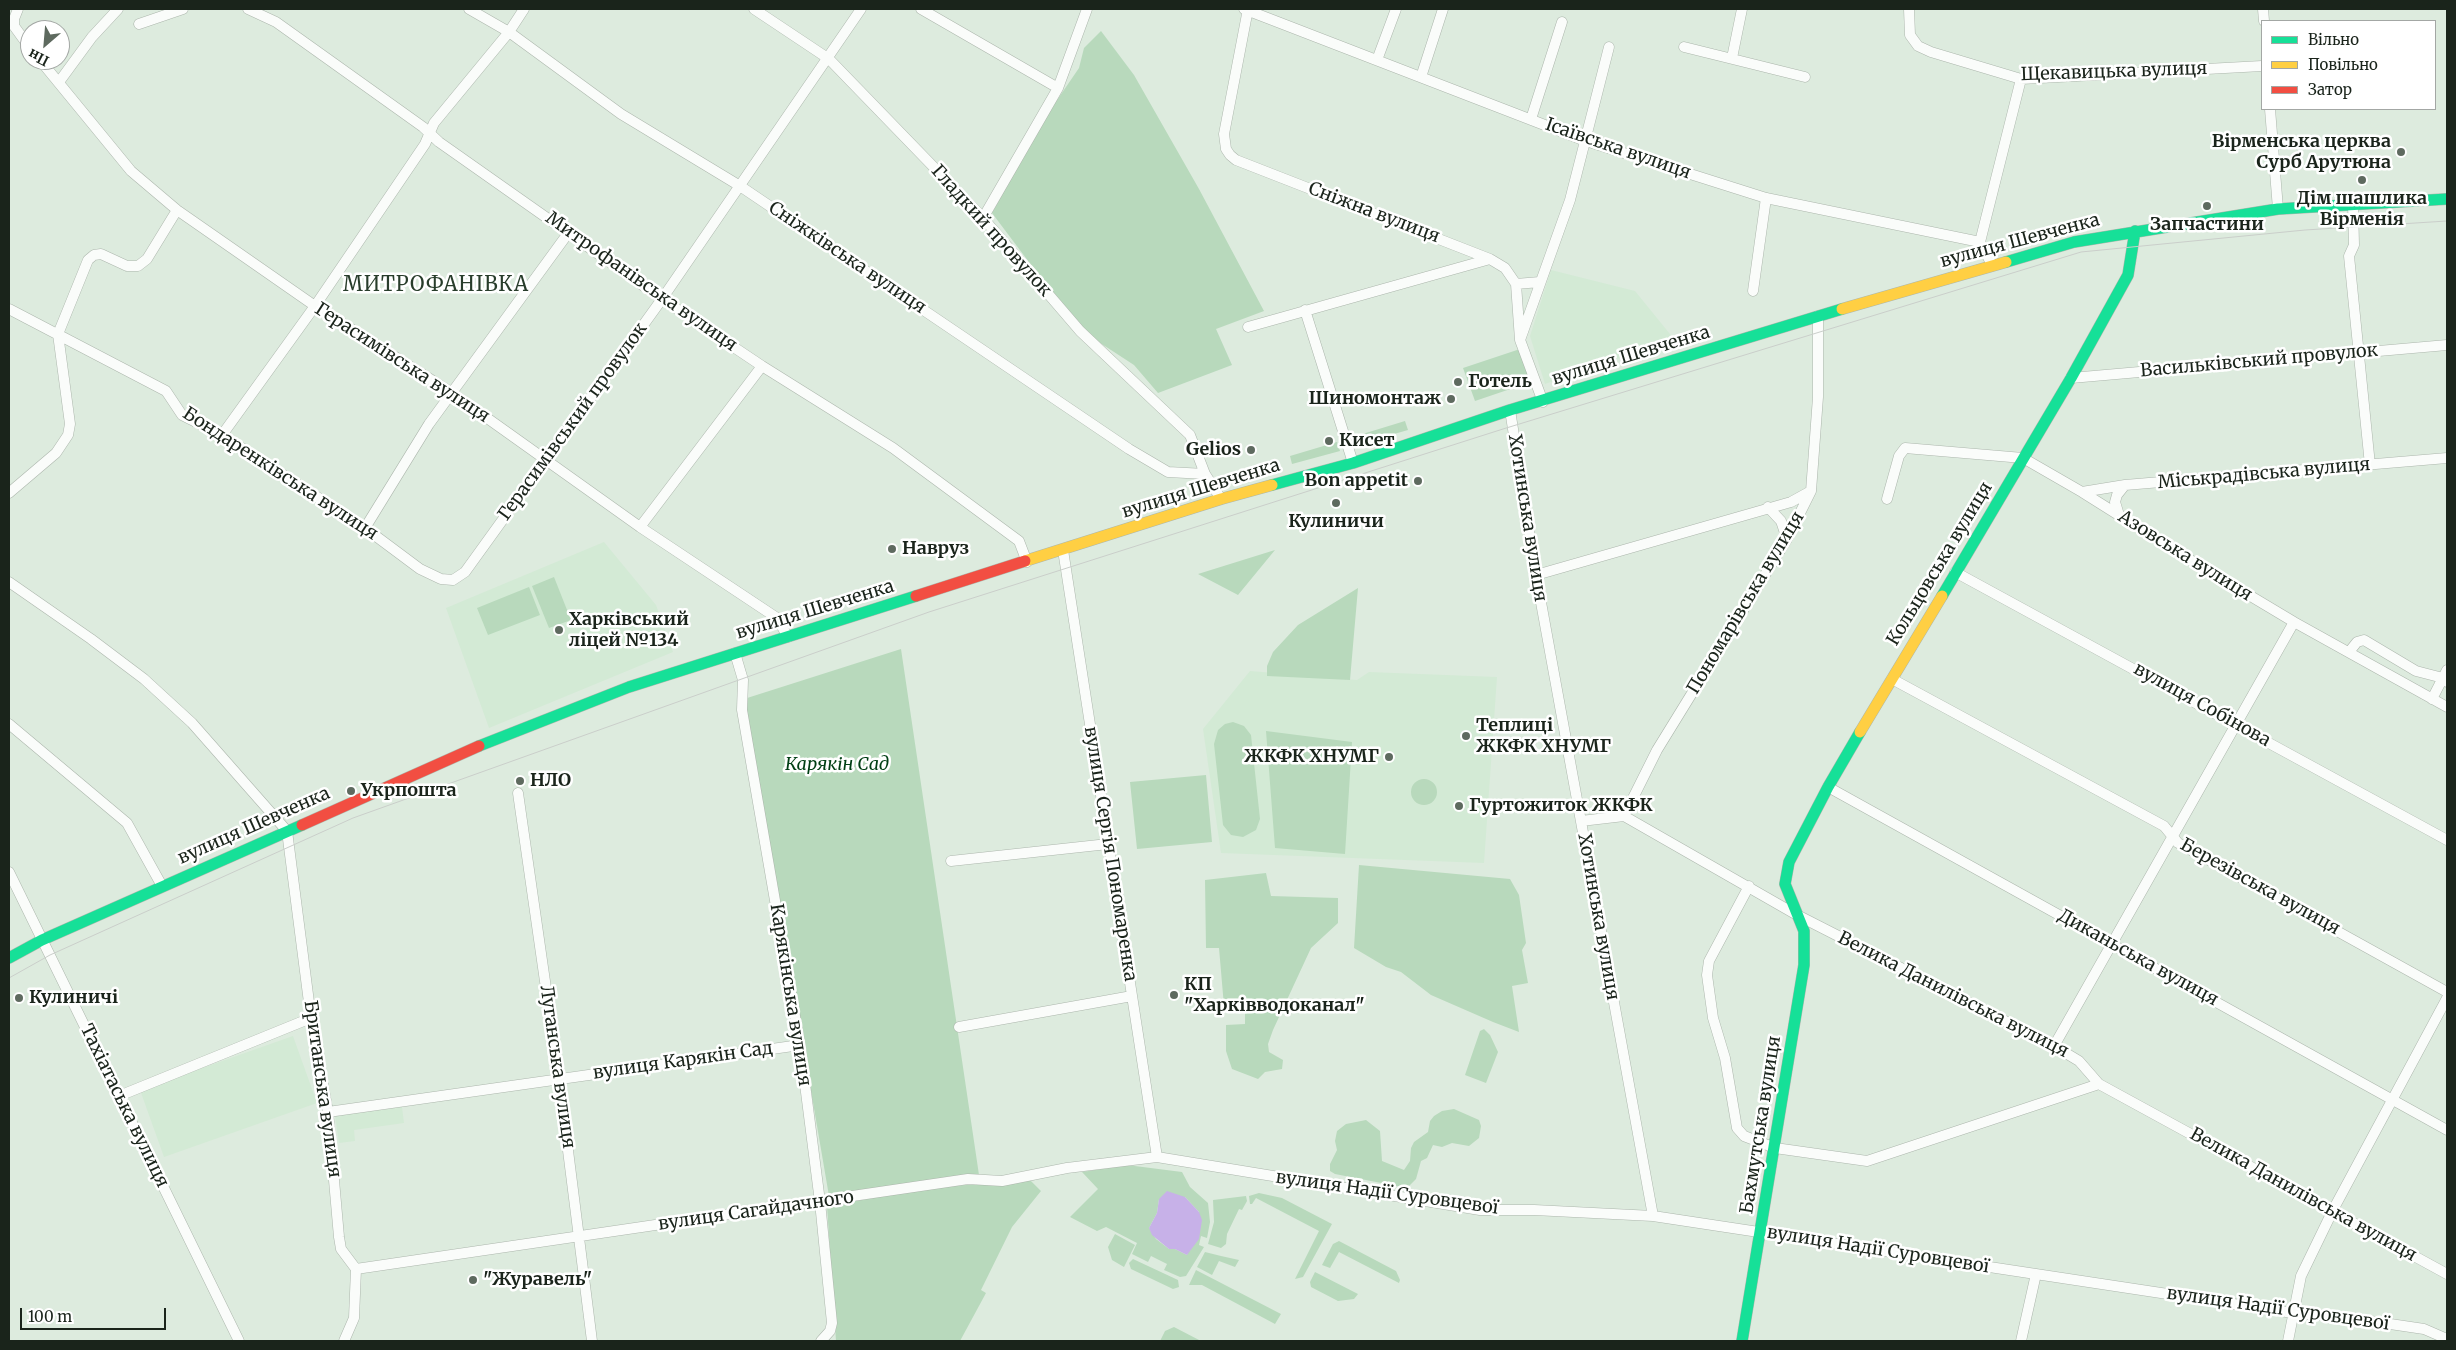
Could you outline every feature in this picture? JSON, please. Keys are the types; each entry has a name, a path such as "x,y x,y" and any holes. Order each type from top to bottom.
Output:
{"main road":[{"name":"вулиця Шевченка","path":"9,958 42,940 287,831 552,717 629,687 1221,499 1353,462 1510,410 1543,402 1818,316 2074,242 2278,209 2447,199"},
{"name":"Кольцовська вулиця","path":"1797,915 1786,891 1786,869 1793,852 1828,787 2071,378 2128,275 2135,231"},
{"name":"Бахмутська вулиця","path":"1742,1341 1762,1232 1804,965 1805,937 1797,915"}],"street":[{"path":"18,9 11,28 20,37"},
{"path":"59,82 92,38 118,9"},
{"path":"139,24 183,9"},
{"name":"Митрофанівська вулиця","path":"248,9 276,22 662,299 762,366 892,448 1019,541 1027,562"},
{"name":"Сніжківська вулиця","path":"469,9 509,32 621,114 740,186 1129,449 1168,472 1205,474"},
{"path":"222,435 315,306 425,144 434,123 509,32 524,9"},
{"name":"Гладкий провулок","path":"754,9 828,59 983,218 1080,331 1190,436 1205,474"},
{"name":"Герасимівський провулок","path":"420,569 441,579 453,580 465,572 662,299 861,9"},
{"path":"921,9 1058,88"},
{"path":"983,218 1058,88 1088,9"},
{"name":"Ісаївська вулиця","path":"1246,9 1586,141 1766,198 1980,242"},
{"name":"Сніжна вулиця","path":"1246,9 1224,134 1226,149 1236,160 1490,259 1506,268 1516,284"},
{"path":"1377,60 1396,9"},
{"path":"1421,77 1443,9"},
{"path":"1732,58 1742,9"},
{"name":"Щекавицька вулиця","path":"1909,9 1908,28 1913,41 1931,52 2021,79 2261,66"},
{"path":"1531,119 1562,22"},
{"path":"1520,340 1570,200 1609,47"},
{"path":"1684,47 1805,77"},
{"name":"Герасимівська вулиця","path":"49,70 132,171 177,210 315,306 452,394 640,527 777,618 788,637"},
{"path":"1992,265 1980,242 2021,79"},
{"path":"2270,110 2278,209"},
{"path":"1753,291 1766,198"},
{"path":"2353,204 2354,245 2349,256 2370,465"},
{"path":"9,493 56,453 68,435 70,424 58,334 90,257 101,254 127,266 138,266 147,259 177,210"},
{"path":"365,528 429,424 569,232"},
{"path":"1461,267 1467,259 1466,249"},
{"path":"1248,327 1490,259"},
{"path":"1540,282 1516,284 1520,340 1543,402"},
{"name":"Бондаренківська вулиця","path":"9,309 166,391 182,415 222,435 365,528 420,569"},
{"path":"1305,310 1353,462"},
{"name":"Пономарівська вулиця","path":"1624,816 1657,750 1788,539 1811,491 1818,396 1818,316"},
{"name":"Васильківський провулок","path":"2071,378 2447,345"},
{"path":"640,527 762,366"},
{"name":"Хотинська вулиця","path":"1510,410 1536,575 1652,1216"},
{"path":"1887,498 1902,450 1909,447 2023,458"},
{"name":"Азовська вулиця","path":"2023,458 2294,622 2447,708"},
{"name":"Міськрадівська вулиця","path":"2082,492 2125,485 2447,458"},
{"path":"1205,474 1221,499"},
{"path":"2119,515 2115,502 2117,495 2125,485"},
{"path":"1536,575 1768,507 1791,502 1811,491"},
{"path":"1768,507 1781,521 1788,539"},
{"name":"вулиця Сергія Пономаренка","path":"1063,550 1157,1157"},
{"name":"вулиця Собінова","path":"1955,572 2447,840"},
{"path":"9,582 91,639 192,723 287,831"},
{"path":"2054,1046 2294,622"},
{"path":"2349,652 2357,642 2364,640 2416,671 2446,677 2432,699"},
{"name":"Карякінська вулиця","path":"735,654 743,680 742,710 800,1045 820,1202 832,1323 824,1339"},
{"name":"Березівська вулиця","path":"1892,679 2164,826 2178,843 2447,992"},
{"path":"9,724 127,823 162,886"},
{"name":"Диканьська вулиця","path":"1828,787 2447,1130"},
{"name":"Луганська вулиця","path":"518,792 560,1079 592,1341"},
{"path":"1581,821 1624,816"},
{"name":"Велика Данилівська вулиця","path":"1624,816 1797,915 2054,1046 2079,1061 2099,1084 2447,1274"},
{"name":"Британська вулиця","path":"287,831 311,1018 328,1112 341,1249 356,1269"},
{"path":"951,861 1108,844"},
{"name":"Тахіатаська вулиця","path":"9,872 239,1341"},
{"path":"1749,886 1708,961 1707,975 1713,1018 1725,1058 1737,1128 1744,1136 1775,1148 1867,1162 2099,1084"},
{"path":"959,1027 1132,996"},
{"path":"2288,1341 2301,1276 2332,1210 2447,999"},
{"path":"119,1096 311,1018"},
{"name":"вулиця Карякін Сад","path":"328,1112 800,1045"},
{"name":"вулиця Надії Суровцевої","path":"1157,1157 1480,1210 1534,1210 1652,1216 2293,1313 2343,1317 2424,1329 2447,1339"},
{"name":"вулиця Сагайдачного","path":"356,1269 968,1179 1002,1180 1067,1168 1157,1157"},
{"path":"344,1341 354,1318 356,1269"},
{"path":"2021,1341 2036,1274"}],"shaded area":[{"path":"1551,270 1635,291 1674,339 1545,384 1530,336"},
{"name":"Харківський ліцей №134","path":"604,542 656,605 673,652 489,728 446,608"},
{"path":"1250,671 1357,680 1369,672 1497,677 1484,863 1221,853 1203,729"},
{"path":"293,1036 317,1103 164,1157 140,1090"},
{"path":"402,1107 404,1123 354,1130 355,1141 339,1143 335,1116"},
{"path":"1167,1191 1185,1197 1199,1212 1202,1220 1199,1239 1187,1255 1175,1249 1169,1249 1152,1235 1149,1228 1157,1213 1159,1199"}],"green space":[{"path":"1101,31 1134,75 1199,189 1264,311 1216,329 1232,365 1158,393 1134,365 1091,337 1053,294 992,213 1040,125 1079,68 1084,48"},
{"path":"1520,349 1531,382 1475,401 1463,368"},
{"path":"1405,421 1408,430 1359,444 1356,436"},
{"path":"1337,442 1340,451 1292,464 1290,456"},
{"path":"1275,550 1238,595 1198,574"},
{"path":"554,577 571,620 549,628 532,586"},
{"path":"529,587 540,615 488,635 477,608"},
{"path":"1358,588 1350,680 1267,676 1267,666 1273,652 1298,625"},
{"name":"Карякін Сад","path":"901,649 979,1175 829,1196 744,699"},
{"path":"1233,722 1244,726 1251,735 1260,819 1256,830 1243,837 1231,835 1223,825 1214,744 1218,730 1225,724"},
{"path":"1266,731 1352,742 1345,854 1275,848"},
{"path":"1206,775 1212,842 1137,849 1130,782"},
{"path":"1424,779 1433,783 1437,792 1433,801 1424,805 1415,801 1411,792 1415,783"},
{"path":"1359,865 1510,879 1519,895 1526,943 1522,950 1528,983 1512,986 1519,1032 1431,995 1401,972 1386,967 1354,948"},
{"path":"1266,873 1271,896 1338,898 1338,923 1311,948 1273,1030 1268,1044 1269,1052 1283,1060 1282,1069 1265,1072 1258,1079 1232,1069 1226,1051 1226,1025 1245,1024 1245,1006 1224,1006 1219,948 1206,948 1205,880"},
{"path":"1484,1029 1490,1035 1498,1052 1486,1083 1465,1075 1480,1031"},
{"path":"1454,1109 1479,1120 1481,1126 1479,1138 1469,1146 1452,1143 1442,1147 1433,1145 1427,1158 1421,1161 1416,1179 1407,1188 1335,1174 1330,1171 1330,1164 1337,1150 1335,1141 1337,1131 1346,1124 1366,1120 1380,1131 1382,1161 1404,1170 1410,1161 1411,1148 1414,1142 1428,1132 1430,1121 1434,1116 1442,1111"},
{"path":"1127,1165 1182,1172 1190,1187 1208,1203 1210,1222 1207,1238 1201,1236 1199,1245 1204,1247 1186,1276 1180,1277 1164,1270 1167,1264 1151,1256 1148,1262 1132,1254 1137,1243 1106,1227 1097,1231 1070,1217 1098,1189 1082,1172","holes":["1185,1197 1199,1212 1187,1255 1175,1249 1169,1249 1156,1239 1149,1228 1157,1213 1159,1199"]},
{"path":"1027,1177 1041,1191 1012,1227 981,1290 986,1293 960,1341 836,1341 827,1206 935,1187 1013,1182"},
{"path":"1259,1193 1282,1198 1332,1224 1303,1277 1295,1279 1319,1231 1256,1198 1250,1204 1249,1196"},
{"path":"1246,1196 1247,1201 1242,1210 1239,1209 1227,1234 1226,1244 1221,1248 1208,1244 1214,1222 1213,1200"},
{"path":"1115,1234 1135,1245 1124,1267 1112,1260 1108,1247"},
{"path":"1339,1241 1396,1271 1400,1280 1399,1283 1339,1252 1330,1268 1322,1265 1333,1244"},
{"path":"1205,1252 1239,1260 1235,1267 1219,1261 1212,1275 1197,1267"},
{"path":"1133,1259 1178,1280 1179,1287 1173,1289 1131,1269 1129,1263"},
{"path":"1196,1270 1281,1314 1275,1324 1202,1285 1189,1285"},
{"path":"1315,1272 1358,1294 1354,1299 1338,1301 1311,1287 1310,1282"},
{"path":"1174,1327 1201,1341 1160,1341 1165,1331"}],"tram line":[{"path":"9,978 50,955 353,818 929,612 1503,429 2081,252 2305,230 2447,221"}],"traffic: fast":[{"path":"2006,262 2074,242 2278,209 2447,199"},
{"path":"1942,596 2071,378 2128,275 2135,231"},
{"path":"1272,485 1353,463 1510,410 1842,309"},
{"path":"479,746 629,687 916,596"},
{"path":"1742,1341 1804,965 1804,931 1785,884 1789,862 1828,787 1860,732"},
{"path":"9,958 42,940 302,825"}],"traffic: slow":[{"path":"1842,309 2006,262"},
{"path":"1025,561 1221,499 1272,485"},
{"path":"1860,732 1942,596"}],"traffic: jam":[{"path":"916,596 1025,561"},
{"path":"302,825 479,746"}],"place":[{"name":"Вірменська церква Сурб Арутюна","path":"2401,152"},
{"name":"Дім шашлика Вірменія","path":"2362,180"},
{"name":"Запчастини","path":"2207,206"},
{"name":"Готель","path":"1458,382"},
{"name":"Шиномонтаж","path":"1451,399"},
{"name":"Кисет","path":"1329,441"},
{"name":"Gelios","path":"1251,450"},
{"name":"Bon appetit","path":"1418,481"},
{"name":"Кулиничи","path":"1336,503"},
{"name":"Навруз","path":"892,549"},
{"name":"Харківський ліцей №134","path":"559,630"},
{"name":"Теплиці ЖКФК ХНУМГ","path":"1466,736"},
{"name":"ЖКФК ХНУМГ","path":"1389,757"},
{"name":"НЛО","path":"520,781"},
{"name":"Укрпошта","path":"351,791"},
{"name":"Гуртожиток ЖКФК","path":"1459,806"},
{"name":"КП \"Харківводоканал\"","path":"1174,995"},
{"name":"Кулиничі","path":"19,998"},
{"name":"\"Журавель\"","path":"473,1280"}],"district":[{"name":"МИТРОФАНІВКА","path":"436,285"}]}
